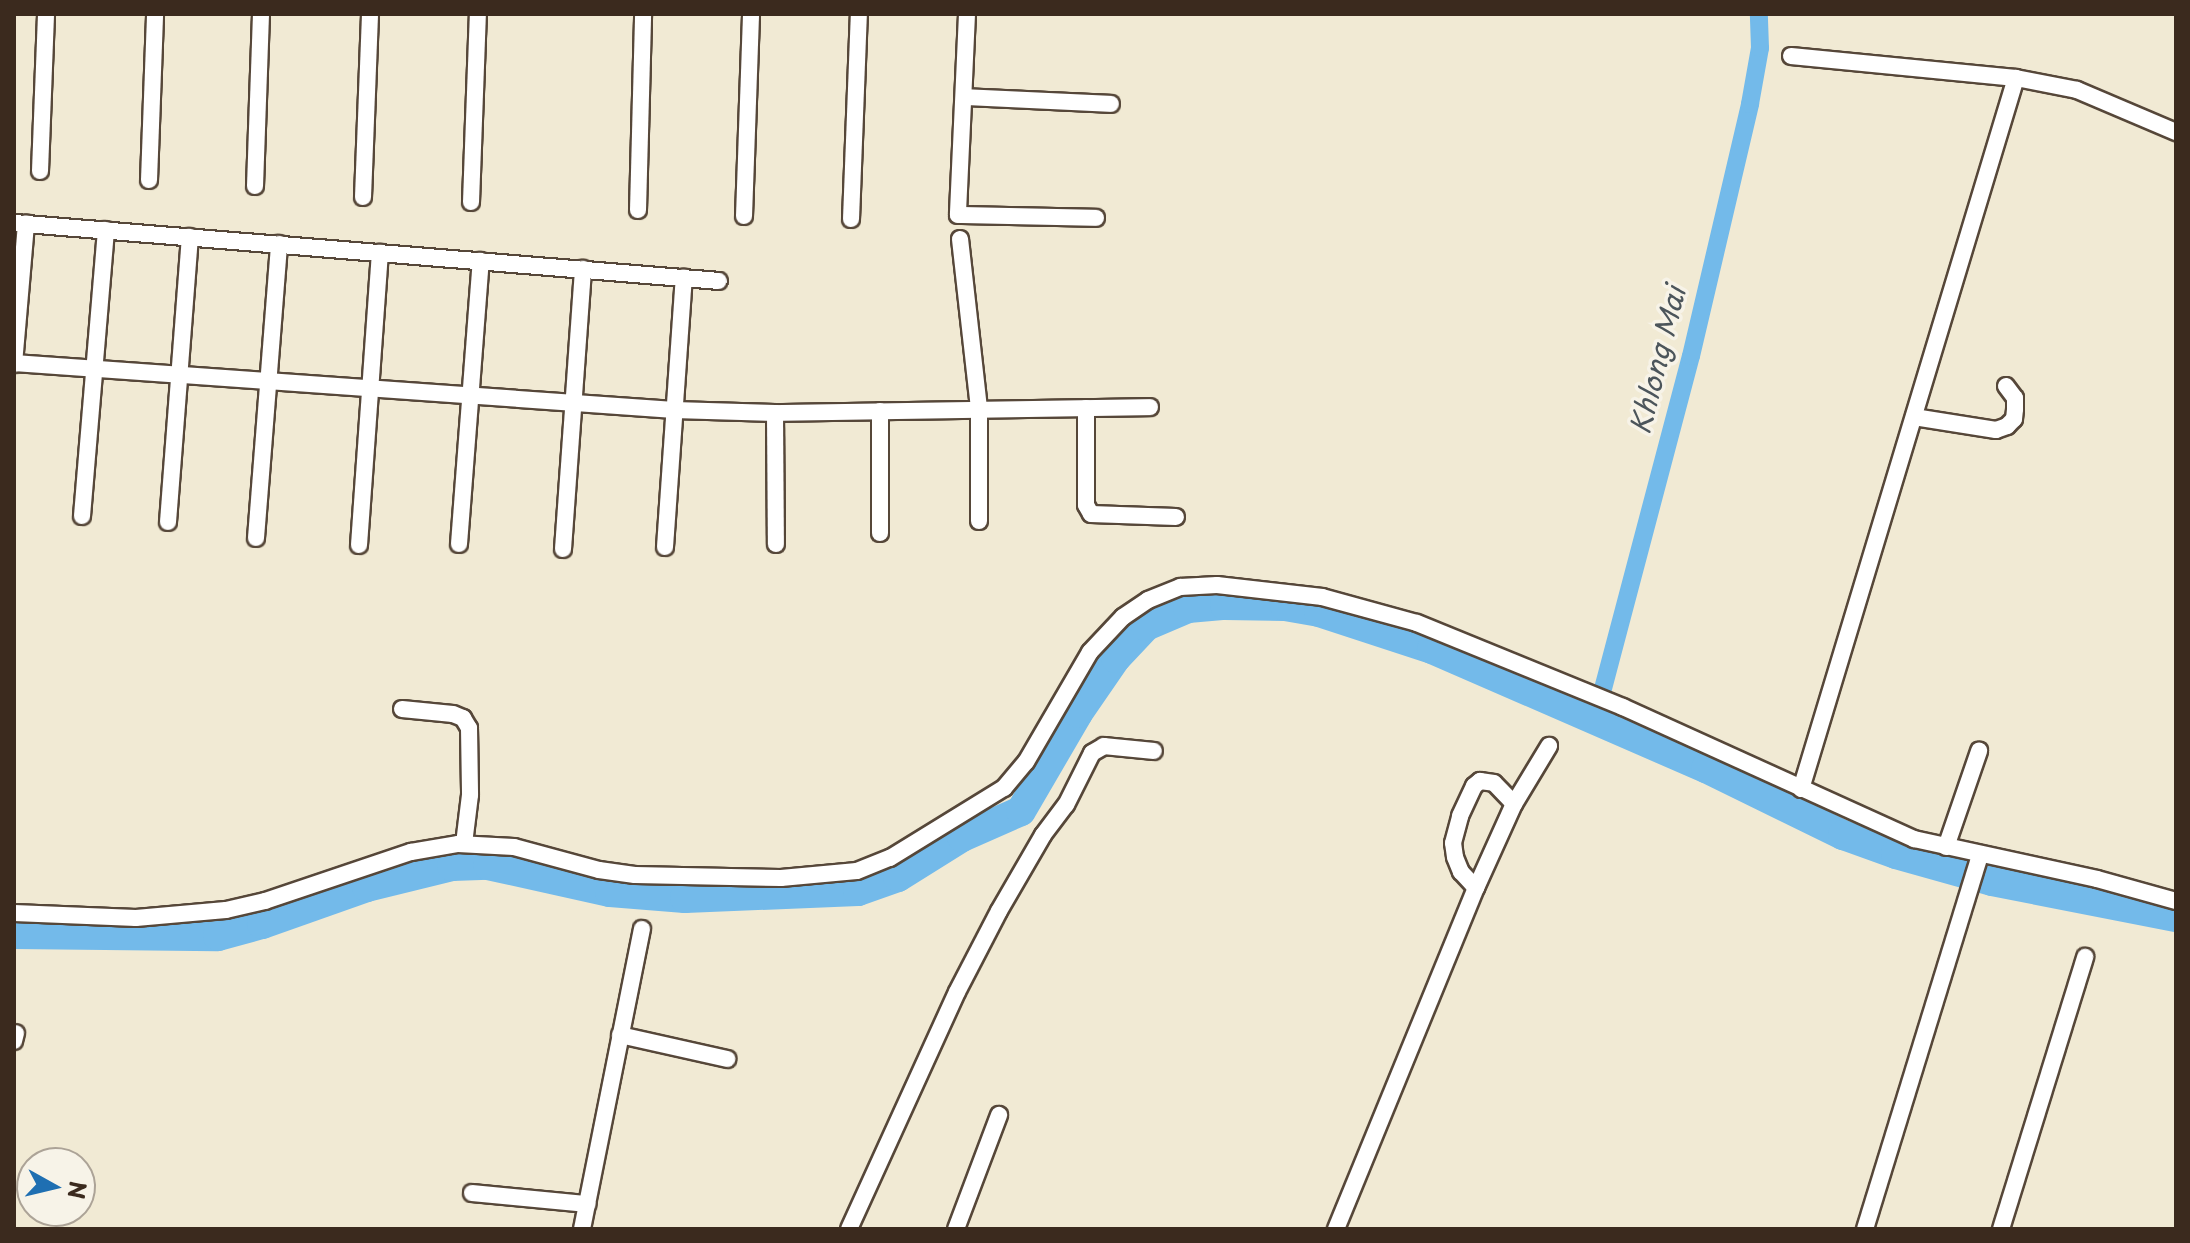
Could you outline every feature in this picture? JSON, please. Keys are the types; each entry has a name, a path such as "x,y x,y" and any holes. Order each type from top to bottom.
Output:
{"street":[{"path":"40,171 46,14"},
{"path":"149,180 155,14"},
{"path":"255,186 261,14"},
{"path":"363,197 370,14"},
{"path":"471,202 478,14"},
{"path":"638,210 643,14"},
{"path":"744,216 751,14"},
{"path":"851,219 859,14"},
{"path":"967,14 958,215 1096,218"},
{"path":"1791,56 2016,78 2077,90 2176,132"},
{"path":"1801,789 2016,78"},
{"path":"964,97 1111,104"},
{"path":"719,281 20,223 14,363 572,406 674,410 775,413 1150,407"},
{"path":"82,516 106,230"},
{"path":"168,522 190,237"},
{"path":"960,239 979,409 979,521"},
{"path":"256,538 279,244"},
{"path":"359,545 380,253"},
{"path":"459,544 481,261"},
{"path":"563,549 583,269"},
{"path":"665,547 684,278"},
{"path":"1914,417 1996,430 2014,419 2015,398 2006,386"},
{"path":"1086,408 1086,505 1091,514 1176,517"},
{"path":"880,411 880,533"},
{"path":"775,413 776,544"},
{"path":"14,913 136,918 226,910 265,901 411,852 464,844 514,847 599,870 635,875 781,878 839,874 875,865 1004,788 1026,762 1077,672 1107,632 1148,600 1180,587 1217,585 1273,589 1365,607 1417,623 1623,707 1914,839 1946,847 1979,861 2097,879 2176,901"},
{"path":"402,709 453,714 463,718 469,728 470,795 464,844"},
{"path":"849,1229 964,979 1043,835 1066,805 1092,753 1104,746 1154,751"},
{"path":"1336,1229 1476,888 1514,804 1549,746"},
{"path":"1946,847 1979,751"},
{"path":"1476,888 1461,872 1455,857 1453,843 1460,816 1474,786 1480,781 1494,783 1514,804"},
{"path":"1865,1229 1979,861"},
{"path":"582,1229 642,929"},
{"path":"2001,1229 2085,957"},
{"path":"620,1035 727,1059"},
{"path":"956,1229 999,1115"},
{"path":"472,1193 587,1204"}],"waterway":[{"name":"Khlong Mai","path":"1595,719 1691,356 1750,104 1760,48 1759,14"},
{"path":"14,934 218,936 367,887 452,866 488,865 610,892 685,898 858,891 898,877 962,837 1021,811 1078,713 1116,658 1146,626 1188,608 1225,605 1285,606 1319,612 1432,649 1706,768 1843,835 1896,854 1992,881 2176,917"}]}
